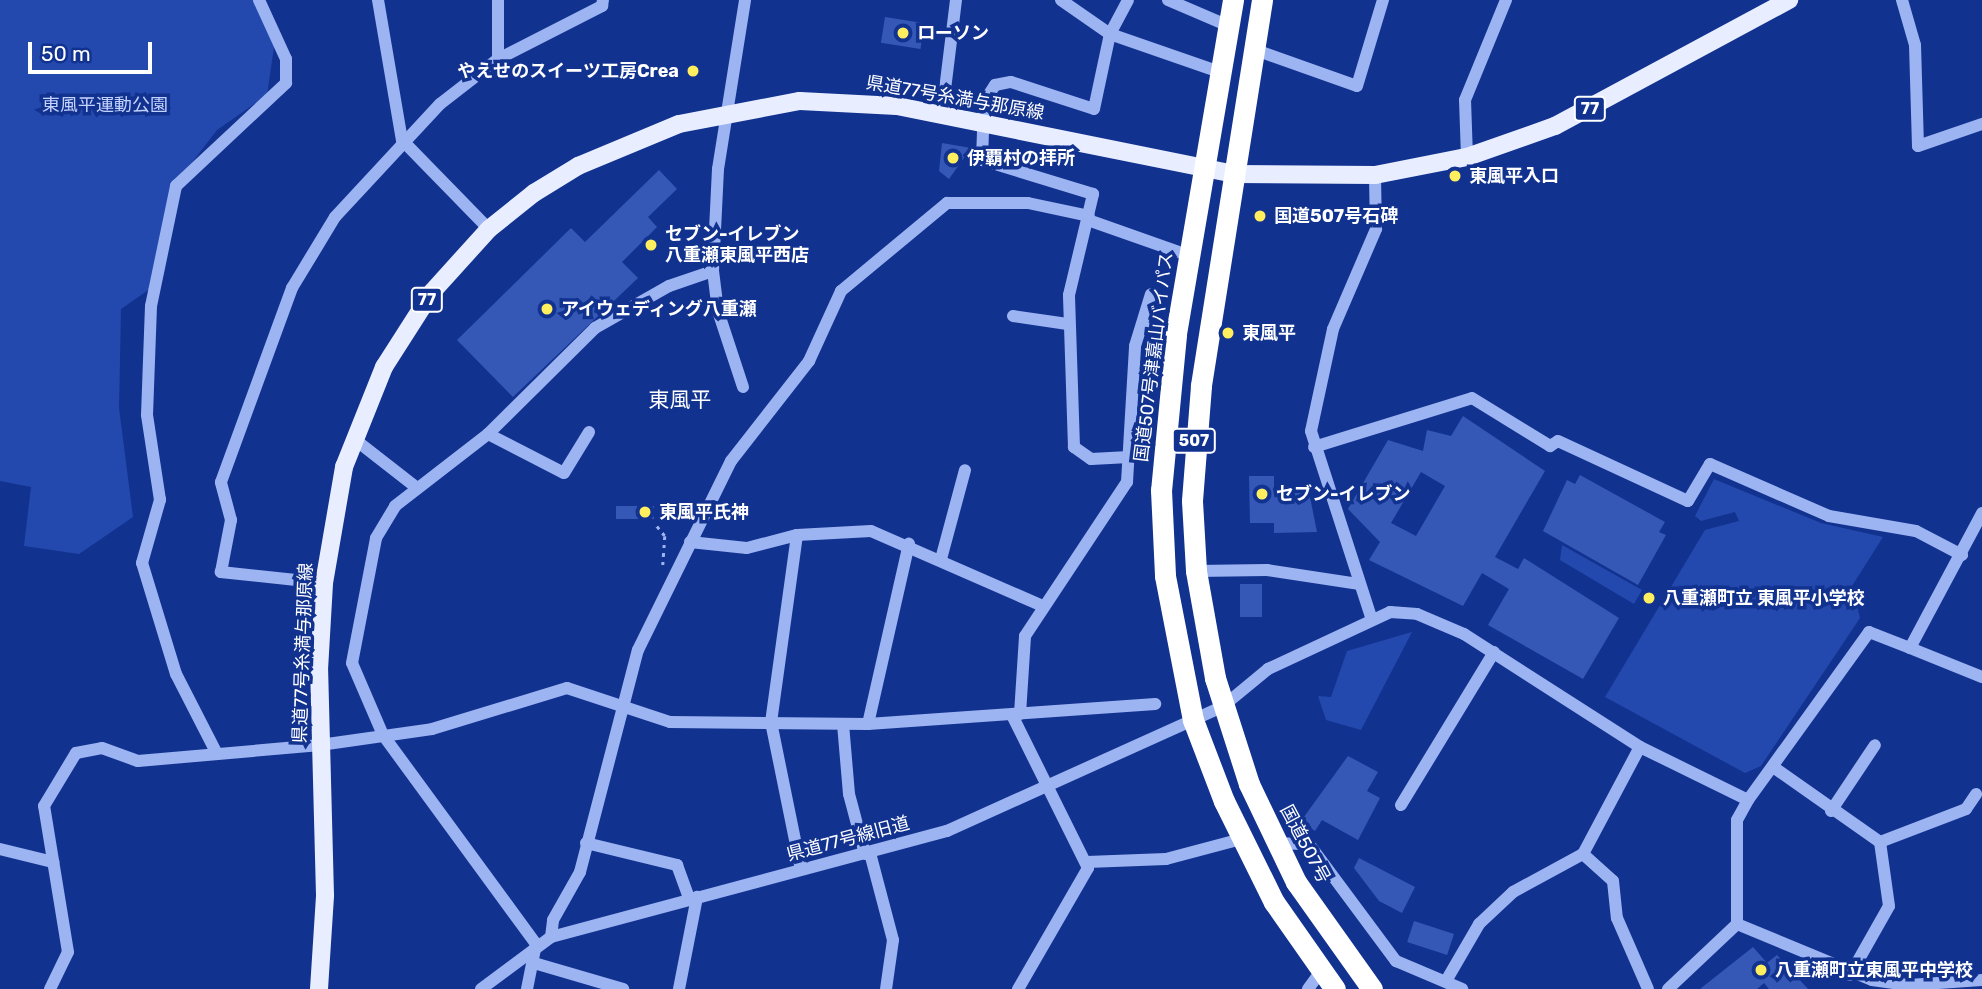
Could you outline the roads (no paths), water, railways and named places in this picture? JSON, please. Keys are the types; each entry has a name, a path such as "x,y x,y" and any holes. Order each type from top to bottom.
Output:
{"highway":[{"name":"国道507号津嘉山バイパス","path":"1193,720 1165,576 1161,490 1176,335 1233,0"},
{"name":"507","path":"1222,708 1196,571 1194,445 1233,174 1262,0"},
{"name":"国道507号","path":"1222,708 1276,843 1372,989"},
{"name":"507","path":"1193,720 1241,839 1321,971 1335,989"}],"main road":[{"name":"県道77号糸満与那原線","path":"319,989 325,895 320,745 324,583 353,438 406,329 489,229 578,166 629,142 726,112 836,102 981,121 1233,174 1376,175 1467,157 1597,105 1789,0"}],"street":[{"path":"216,752 176,674 142,563 160,500 148,415 151,306 176,186 286,83 286,59 259,0"},
{"path":"378,0 402,140 489,229"},
{"path":"498,0 498,59"},
{"path":"324,583 221,572 231,520 221,482 292,288 335,217 402,140 498,59 602,6 603,0"},
{"path":"743,387 718,311 713,271 726,112 745,0"},
{"path":"942,114 956,0"},
{"path":"1060,0 1110,34 1220,72"},
{"path":"1128,0 1110,34 1094,109 1003,82 984,102 981,121 982,160 1093,194 1067,324 1074,447 1091,459 1129,457"},
{"path":"1168,0 1229,26"},
{"path":"1253,49 1357,86 1384,0"},
{"path":"1467,157 1465,100 1506,0"},
{"path":"1902,0 1915,45 1918,146 1982,124"},
{"path":"1376,175 1376,229 1333,329 1311,431 1371,617 1418,614 1494,652 1640,747 1748,800"},
{"path":"551,937 586,843 638,650 731,461 809,360 841,291 863,269 947,203 1028,203 1088,218 1190,256"},
{"path":"527,989 536,944 383,735 352,663 352,647 376,538 416,487 488,434 595,328 669,286 713,271"},
{"path":"1018,989 1086,877 1087,862 1016,714 1026,636 1043,606 1127,482 1142,327 1151,294"},
{"path":"1013,316 1067,324"},
{"path":"1142,327 1176,335"},
{"path":"1314,447 1472,398 1550,446 1558,441 1688,501 1710,464 1829,516 1916,531 1962,555"},
{"path":"488,434 564,473 589,432"},
{"path":"353,438 416,487"},
{"path":"942,558 965,470"},
{"path":"1910,649 1982,513"},
{"path":"690,542 747,548 797,535 871,531 942,558 1043,606"},
{"path":"797,535 797,567 771,722 801,869"},
{"path":"867,723 909,544"},
{"path":"1196,571 1267,570 1359,584"},
{"name":"県道77号線旧道","path":"481,989 536,944 551,937 947,831 1222,708 1268,669 1371,617"},
{"path":"1668,989 1737,925 1737,820 1748,800 1776,769 1869,632 1982,677"},
{"path":"1401,805 1494,652"},
{"path":"50,989 68,952 44,806 76,753 102,748 138,761 216,752 320,745 432,729 567,688 670,722 843,724 1155,704"},
{"path":"843,724 849,794 893,940 886,989"},
{"path":"1831,811 1875,745"},
{"path":"1446,981 1479,925 1513,892 1583,854 1640,747"},
{"path":"1776,769 1831,811 1880,842 1889,906 1850,975"},
{"path":"1880,842 1966,809 1976,794"},
{"path":"1087,862 1166,859 1241,839"},
{"path":"586,843 677,865 694,898 679,989"},
{"path":"1276,843 1309,844 1324,856 1396,961 1462,989"},
{"path":"0,849 52,862"},
{"path":"1583,854 1613,881 1616,918 1648,989"},
{"path":"1737,925 1850,975 1909,985 1982,980"},
{"path":"534,963 623,989"},
{"path":"1308,989 1321,971"}],"place":[{"name":"ローソン","path":"903,33"},
{"name":"やえせのスイーツ工房Crea","path":"693,71"},
{"name":"伊覇村の拝所","path":"953,158"},
{"name":"東風平入口","path":"1455,176"},
{"name":"国道507号石碑","path":"1260,216"},
{"name":"セブン-イレブン 八重瀬東風平西店","path":"651,245"},
{"name":"アイウェディング八重瀬","path":"547,309"},
{"name":"東風平","path":"1228,333"},
{"name":"セブン-イレブン","path":"1262,494"},
{"name":"東風平氏神","path":"645,512"},
{"name":"八重瀬町立 東風平小学校","path":"1649,598"},
{"name":"八重瀬町立東風平中学校","path":"1761,970"}],"district":[{"name":"東風平","path":"680,400"}],"park label":[{"name":"東風平運動公園","path":"105,105"}]}
